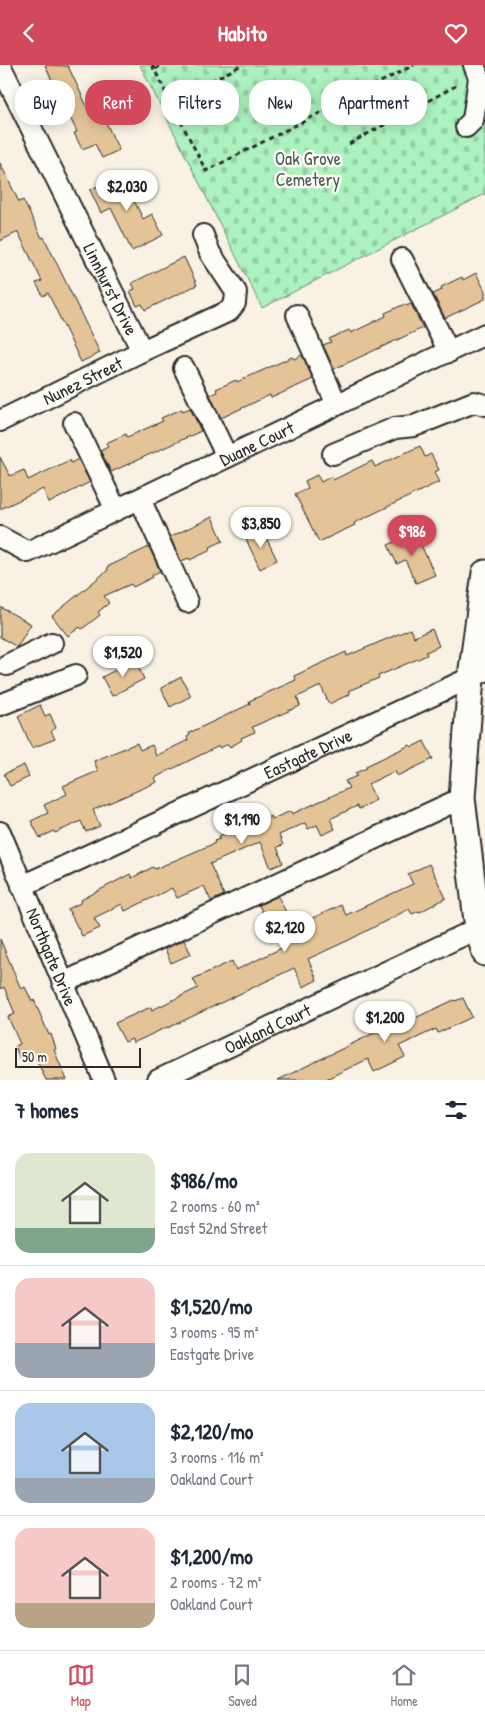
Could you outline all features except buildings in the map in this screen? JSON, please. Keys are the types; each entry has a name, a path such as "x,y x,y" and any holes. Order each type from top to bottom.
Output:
{"main road":[{"path":"485,573 478,674 462,798 485,953"}],"street":[{"name":"Linnhurst Drive","path":"0,65 142,351"},
{"path":"466,127 473,120 479,78 476,70"},
{"name":"Nunez Street","path":"0,421 142,351 229,311 235,303 236,292 210,253 203,235"},
{"path":"402,259 449,352"},
{"path":"297,315 337,405"},
{"name":"Duane Court","path":"0,537 28,552 485,334"},
{"path":"184,369 227,457"},
{"path":"333,454 395,428 414,426 474,402 485,405"},
{"path":"74,423 116,510"},
{"path":"140,499 187,602"},
{"path":"7,665 52,643"},
{"name":"Eastgate Drive","path":"22,886 478,674"},
{"path":"0,705 76,675"},
{"path":"63,983 462,798"},
{"name":"Northgate Drive","path":"0,833 104,1080"},
{"name":"Oakland Court","path":"158,1080 481,927"}],"path":[{"path":"152,65 161,83"},
{"path":"154,69 163,65"},
{"path":"213,80 242,65"},
{"path":"183,125 206,171 414,65"},
{"path":"349,144 476,70"}],"green space":[{"name":"Oak Grove Cemetery","path":"140,65 485,65 485,194 262,308 170,125 239,125 239,80 161,80 161,107 151,87 151,80 148,80"}]}
